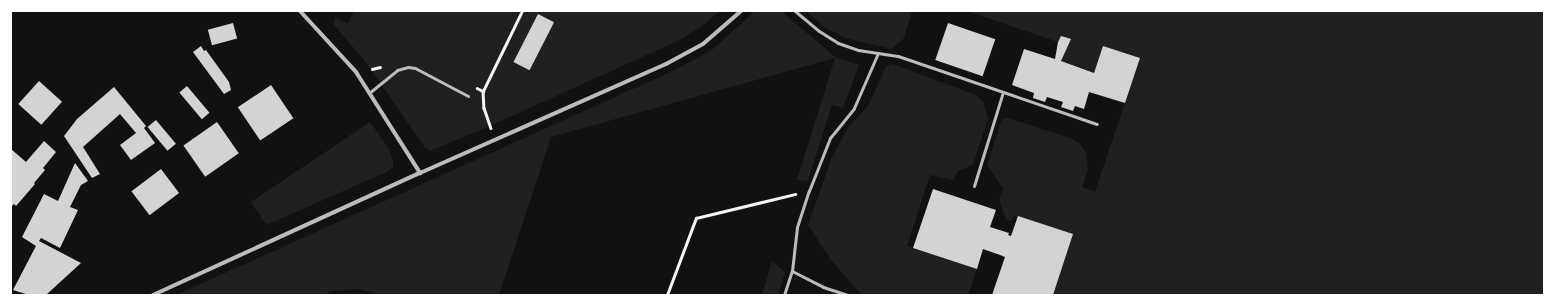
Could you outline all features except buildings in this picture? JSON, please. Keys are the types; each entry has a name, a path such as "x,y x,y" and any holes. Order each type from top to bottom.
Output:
{"street":[{"path":"300,11 356,72 420,173"},
{"path":"153,295 420,173 678,59 703,44 741,11"}],"lane":[{"path":"795,11 819,31 838,43 858,50 898,56 1097,124"},
{"path":"784,295 792,271 797,227 830,138 854,108 878,53"},
{"path":"369,93 397,70 408,67 420,71 468,96"},
{"path":"974,186 1003,92"},
{"path":"792,271 823,286 848,295"}],"path":[{"path":"483,91 522,11"},
{"path":"667,295 696,218 810,191"}],"shaded area":[{"path":"354,11 720,11 702,26 682,39 483,129 430,151 424,146 365,61 334,25 335,17 348,24"},
{"path":"755,11 781,11 835,57 859,65 843,108 832,105 808,181 797,180 835,58 551,137 499,295 381,295 358,289 330,291 326,295 176,295 675,70 713,49"},
{"path":"806,11 912,11 904,38 892,49 845,38 823,26"},
{"path":"967,11 1544,11 1544,295 1053,295 1073,234 1014,215 1011,221 1006,219 999,200 1003,188 987,165 1001,122 1004,118 1008,118 1070,138 1079,143 1086,153 1088,170 1082,187 1095,192 1140,58 1103,46 1094,73 1061,61 1070,40 1061,36 1058,42"},
{"path":"893,64 976,95 983,102 988,118 973,165 958,171 953,180 930,175 907,246 977,269 968,295 865,295 860,293 831,260 808,225 832,157 848,128 869,104 886,66"},
{"path":"370,122 389,149 393,161 393,167 387,172 266,225 251,202"},
{"path":"772,261 785,272 778,295 762,295"}]}
